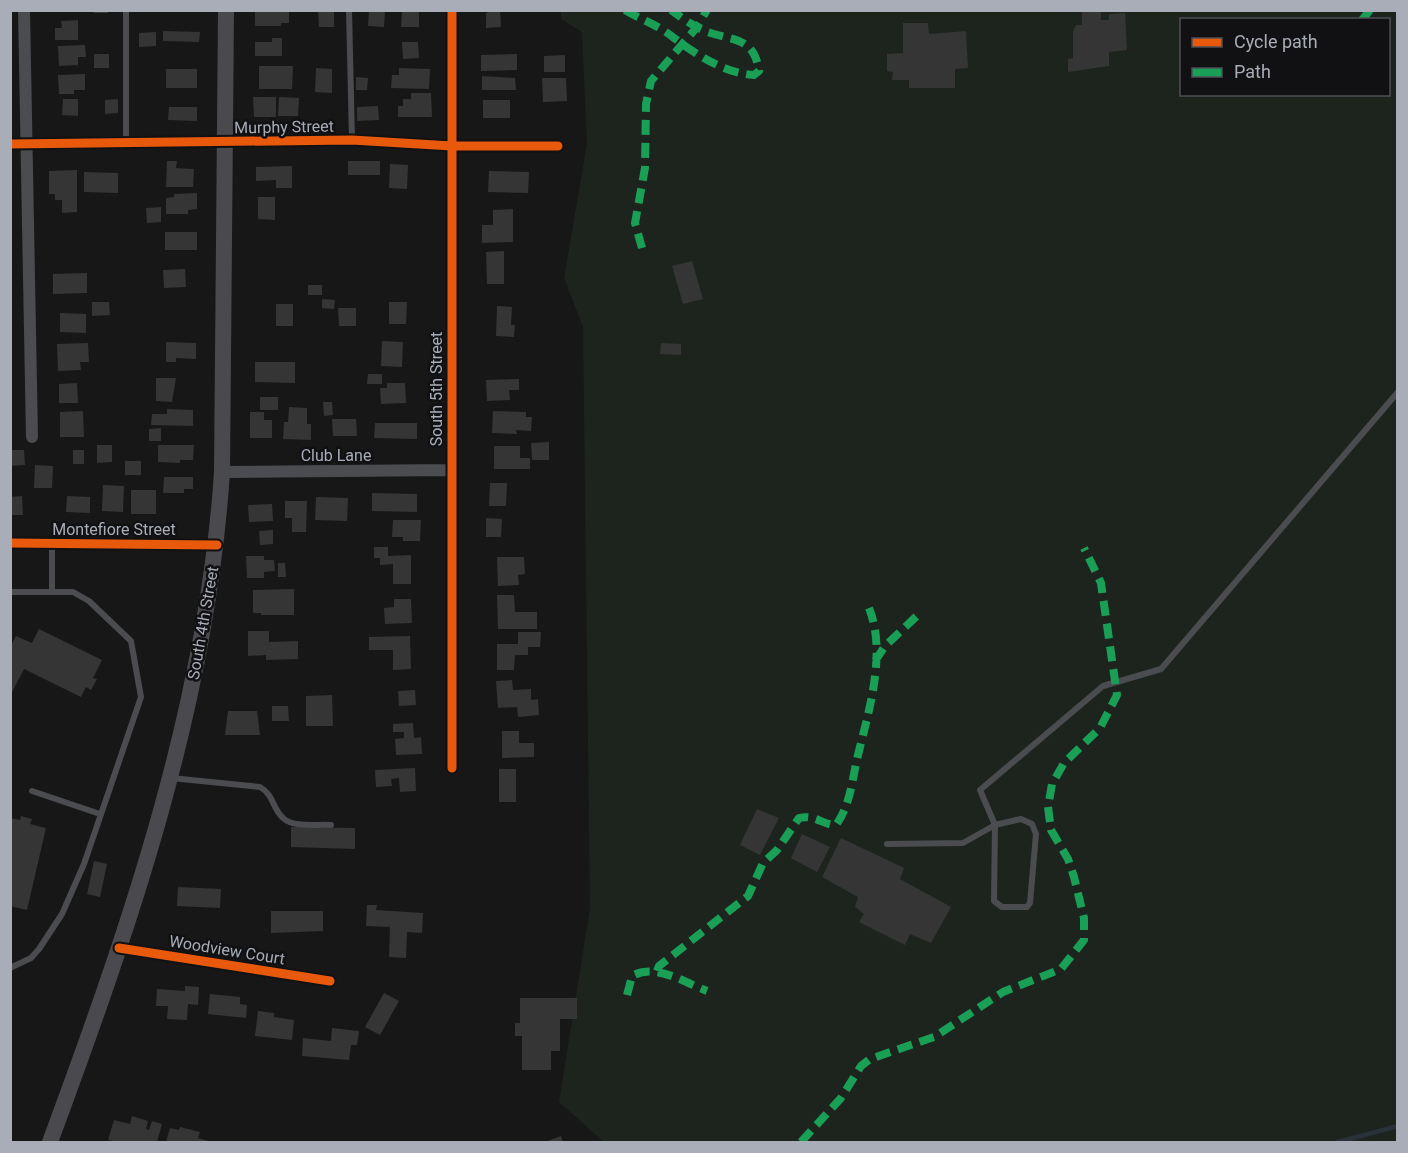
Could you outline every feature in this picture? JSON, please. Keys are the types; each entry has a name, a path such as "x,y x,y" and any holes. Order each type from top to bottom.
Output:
{"main road":[{"name":"South 4th Street","path":"50,1143 119,948 170,778 197,664 217,545 222,472 226,10"}],"street":[{"path":"24,10 32,437"},
{"name":"South 5th Street","path":"453,10 451,470 453,768"},
{"name":"Murphy Street","path":"10,144 352,140 453,146 558,146"},
{"name":"Club Lane","path":"222,472 451,470"},
{"name":"Montefiore Street","path":"10,543 217,545"},
{"name":"Woodview Court","path":"119,948 330,981"}],"lane":[{"path":"126,10 126,143"},
{"path":"349,10 352,140"},
{"path":"887,844 963,843 995,825 1021,819 1032,824 1035,829 1030,903 1019,909 1002,907 994,901 995,825 980,790 1103,686 1161,669 1398,392"},
{"path":"52,543 52,592"},
{"path":"10,592 74,592 89,601 131,641 135,651 141,697 84,864 62,914 39,950 31,958 10,968"},
{"path":"170,778 260,788 268,792 282,818 289,822 331,825"},
{"path":"32,791 100,814"}],"shaded area":[{"path":"561,11 1397,11 1397,1142 604,1142 559,1102 590,908 583,327 564,278 587,144 582,32 561,19"}],"building":[{"path":"94,10 108,10 108,13 94,13"},
{"path":"289,10 289,23 281,23 281,26 255,26 255,11"},
{"path":"318,10 334,10 334,27 319,27"},
{"path":"369,10 385,11 384,27 368,26"},
{"path":"419,10 419,27 401,27 402,12"},
{"path":"500,10 501,27 486,28 486,13"},
{"path":"1082,10 1101,10 1101,20 1109,20 1109,14 1125,13 1127,50 1109,52 1109,66 1068,72 1068,59 1073,58 1073,32 1076,25 1082,25"},
{"path":"78,20 78,40 55,40 55,28 62,28 61,21"},
{"path":"903,23 928,23 929,34 966,31 968,68 955,69 955,88 909,88 909,80 892,80 893,72 887,71 887,54 903,53"},
{"path":"163,31 200,32 199,42 163,41"},
{"path":"156,32 156,46 139,47 139,33"},
{"path":"272,38 282,38 282,56 255,56 255,42 272,42"},
{"path":"402,42 418,42 419,58 403,59"},
{"path":"85,45 86,57 78,57 78,65 59,66 58,46"},
{"path":"94,54 109,54 109,68 94,68"},
{"path":"517,54 517,70 481,71 481,55"},
{"path":"565,55 565,72 544,72 544,56"},
{"path":"259,66 293,66 292,89 259,89"},
{"path":"316,68 332,69 332,93 315,92"},
{"path":"399,68 430,69 429,89 391,88 392,75 399,75"},
{"path":"166,69 197,69 197,88 166,88"},
{"path":"85,74 85,90 74,90 74,94 59,94 58,75"},
{"path":"482,76 515,78 516,90 482,90"},
{"path":"356,77 368,78 367,90 356,90"},
{"path":"542,78 566,78 567,101 543,102"},
{"path":"411,93 431,93 432,117 398,117 398,106 403,106 403,99 411,99"},
{"path":"253,97 276,97 276,117 254,117"},
{"path":"279,97 299,98 298,116 278,116"},
{"path":"63,99 78,99 78,116 62,115"},
{"path":"118,99 118,113 105,114 105,100"},
{"path":"483,100 510,100 510,118 483,118"},
{"path":"378,106 379,120 357,121 357,107"},
{"path":"169,107 197,107 197,121 168,120"},
{"path":"167,161 177,161 176,168 194,169 193,187 166,187"},
{"path":"348,161 380,161 380,175 348,175"},
{"path":"390,164 408,165 407,189 389,188"},
{"path":"292,166 292,188 276,188 276,180 256,181 256,167"},
{"path":"77,170 77,212 62,213 62,200 55,200 55,194 49,194 49,171"},
{"path":"489,171 529,172 528,193 488,192"},
{"path":"84,172 118,173 118,193 84,192"},
{"path":"197,193 197,209 188,210 188,214 166,214 166,198 174,197 174,194"},
{"path":"258,197 275,197 275,220 258,219"},
{"path":"161,207 161,222 147,223 146,208"},
{"path":"513,209 513,242 482,243 482,225 493,225 493,210"},
{"path":"165,232 197,232 197,250 165,250"},
{"path":"504,251 504,284 487,284 486,252"},
{"path":"692,261 703,299 683,304 672,266"},
{"path":"185,269 186,287 164,288 163,270"},
{"path":"87,273 87,293 53,294 53,274"},
{"path":"308,285 322,285 322,295 308,295"},
{"path":"322,299 335,300 334,309 322,308"},
{"path":"92,302 109,302 110,315 92,316"},
{"path":"389,302 407,302 406,324 389,324"},
{"path":"276,304 293,304 293,326 276,326"},
{"path":"497,306 512,307 511,325 515,325 514,337 496,336"},
{"path":"338,308 356,308 356,326 339,326"},
{"path":"60,313 86,314 86,333 60,332"},
{"path":"382,341 403,342 402,367 381,366"},
{"path":"166,342 196,343 196,359 176,358 176,362 166,362"},
{"path":"88,343 89,362 80,362 81,370 58,371 57,344"},
{"path":"661,343 681,344 681,355 660,354"},
{"path":"255,362 295,362 295,383 255,382"},
{"path":"368,374 382,374 382,384 367,384"},
{"path":"156,378 176,378 172,402 156,401"},
{"path":"519,379 519,390 509,390 510,400 487,401 486,380"},
{"path":"77,383 78,403 59,403 59,384"},
{"path":"387,383 405,383 406,403 381,404 380,388 387,388"},
{"path":"260,397 278,397 278,410 260,410"},
{"path":"323,402 332,402 333,415 324,416"},
{"path":"289,407 307,408 307,424 311,424 311,440 283,439 284,422 288,422"},
{"path":"167,409 193,410 193,426 151,425 152,414 167,414"},
{"path":"83,411 84,437 60,437 60,412"},
{"path":"493,411 526,412 526,417 532,417 531,431 516,430 517,434 492,433"},
{"path":"250,412 264,412 264,420 272,420 272,438 250,438"},
{"path":"332,419 356,419 357,436 333,436"},
{"path":"375,423 417,423 417,439 374,438"},
{"path":"161,428 161,441 149,441 149,429"},
{"path":"549,442 549,460 532,460 531,443"},
{"path":"97,445 112,445 112,462 97,463"},
{"path":"158,445 194,445 193,460 180,460 180,463 158,462"},
{"path":"494,446 520,446 520,458 530,458 530,469 494,469"},
{"path":"10,450 24,450 25,465 10,466"},
{"path":"73,450 84,450 84,464 73,464"},
{"path":"125,461 141,461 141,475 125,475"},
{"path":"35,465 53,466 52,488 34,488"},
{"path":"164,477 193,477 193,489 184,489 184,493 163,493"},
{"path":"490,483 507,483 506,506 489,506"},
{"path":"103,485 124,486 123,512 102,511"},
{"path":"131,490 156,490 156,514 131,514"},
{"path":"372,493 417,494 417,512 372,511"},
{"path":"22,496 23,515 10,515 10,497"},
{"path":"67,496 90,497 90,513 66,512"},
{"path":"316,497 348,498 347,521 315,520"},
{"path":"285,501 307,501 306,532 292,532 292,518 285,518"},
{"path":"272,504 273,521 249,522 248,505"},
{"path":"486,518 502,519 501,537 486,537"},
{"path":"393,520 421,520 420,541 403,541 403,537 392,537"},
{"path":"273,530 273,544 260,545 259,531"},
{"path":"374,547 388,547 388,556 411,555 411,584 393,584 393,564 380,565 380,558 374,558"},
{"path":"246,556 264,556 264,560 274,560 275,571 264,572 264,578 247,578"},
{"path":"497,557 524,557 525,574 518,575 519,585 498,586"},
{"path":"278,563 285,563 286,577 278,577"},
{"path":"294,589 294,615 253,613 253,590"},
{"path":"497,595 514,595 515,612 537,612 537,629 498,629"},
{"path":"394,599 411,599 412,623 385,624 384,608 394,607"},
{"path":"39,629 102,660 93,678 97,679 91,690 86,687 81,697 24,669 10,696 10,647 16,636 32,643"},
{"path":"248,631 269,631 269,642 298,641 298,659 266,660 266,655 248,656"},
{"path":"518,632 541,632 540,647 528,647 528,655 515,655 514,670 497,670 497,644 518,644"},
{"path":"410,636 411,669 393,670 393,650 369,650 369,637"},
{"path":"512,680 513,690 531,689 531,700 538,699 539,715 518,717 517,707 498,708 496,681"},
{"path":"415,690 416,705 399,706 398,691"},
{"path":"332,695 333,726 306,726 306,696"},
{"path":"272,706 288,706 289,721 272,721"},
{"path":"228,711 257,711 260,735 225,735"},
{"path":"413,723 414,738 421,737 422,754 396,755 395,739 404,738 404,732 393,732 393,724"},
{"path":"502,731 519,731 519,743 534,743 534,757 502,758"},
{"path":"415,768 416,791 400,792 399,778 391,779 392,786 376,787 375,770"},
{"path":"499,769 516,769 516,802 499,802"},
{"path":"757,809 779,818 760,855 740,845"},
{"path":"21,816 32,819 30,824 46,828 27,910 10,906 10,818 20,820"},
{"path":"291,827 355,828 355,849 291,847"},
{"path":"802,834 830,847 817,872 791,858"},
{"path":"841,838 904,868 900,879 951,907 931,943 910,934 905,945 859,922 864,914 855,907 858,897 822,877"},
{"path":"94,861 107,864 100,897 87,894"},
{"path":"178,887 221,889 220,908 177,906"},
{"path":"367,905 377,905 376,910 423,913 422,933 407,932 406,958 389,957 390,927 366,926"},
{"path":"271,911 323,911 323,931 271,933"},
{"path":"185,986 199,987 198,1005 188,1004 187,1020 167,1019 168,1006 156,1006 157,989 185,991"},
{"path":"384,993 399,1001 380,1035 365,1027"},
{"path":"210,994 240,997 240,1004 247,1005 246,1018 208,1014"},
{"path":"520,998 577,998 577,1019 560,1019 560,1051 551,1051 551,1070 522,1070 522,1036 515,1036 515,1023 520,1023"},
{"path":"258,1011 274,1013 274,1017 294,1020 292,1040 255,1036"},
{"path":"332,1028 359,1031 357,1045 351,1045 349,1060 302,1056 303,1038 331,1041"},
{"path":"132,1116 148,1121 146,1129 149,1130 152,1121 162,1124 157,1142 108,1140 114,1120 130,1124"},
{"path":"180,1127 200,1132 198,1138 212,1142 166,1142 170,1128 179,1130"},
{"path":"561,1136 563,1142 545,1142"}],"waterway":[{"path":"1338,1142 1398,1126"}],"marked path":[{"path":"625,10 663,30 711,62 743,74 754,75 759,71 753,52 748,46 734,39 698,28 671,10"},
{"path":"642,248 635,223 645,168 646,104 651,81 697,27 707,10"},
{"path":"1364,18 1370,10"},
{"path":"801,1142 841,1098 861,1066 870,1059 934,1037 1003,992 1061,969 1084,940 1084,918 1074,877 1068,859 1051,830 1048,807 1052,784 1064,763 1100,728 1117,695 1101,583 1084,548"},
{"path":"657,971 659,966 748,896 763,863 777,850 799,818 809,817 836,825 841,817 850,791 874,682 876,644 869,608"},
{"path":"875,661 885,646 921,612"},
{"path":"627,995 632,976 650,972 670,975 707,991"}],"cycle path":[{"path":"452,10 452,768"},
{"path":"10,144 352,140 452,146 558,146"},
{"path":"10,543 217,545"},
{"path":"119,948 330,981"}]}
